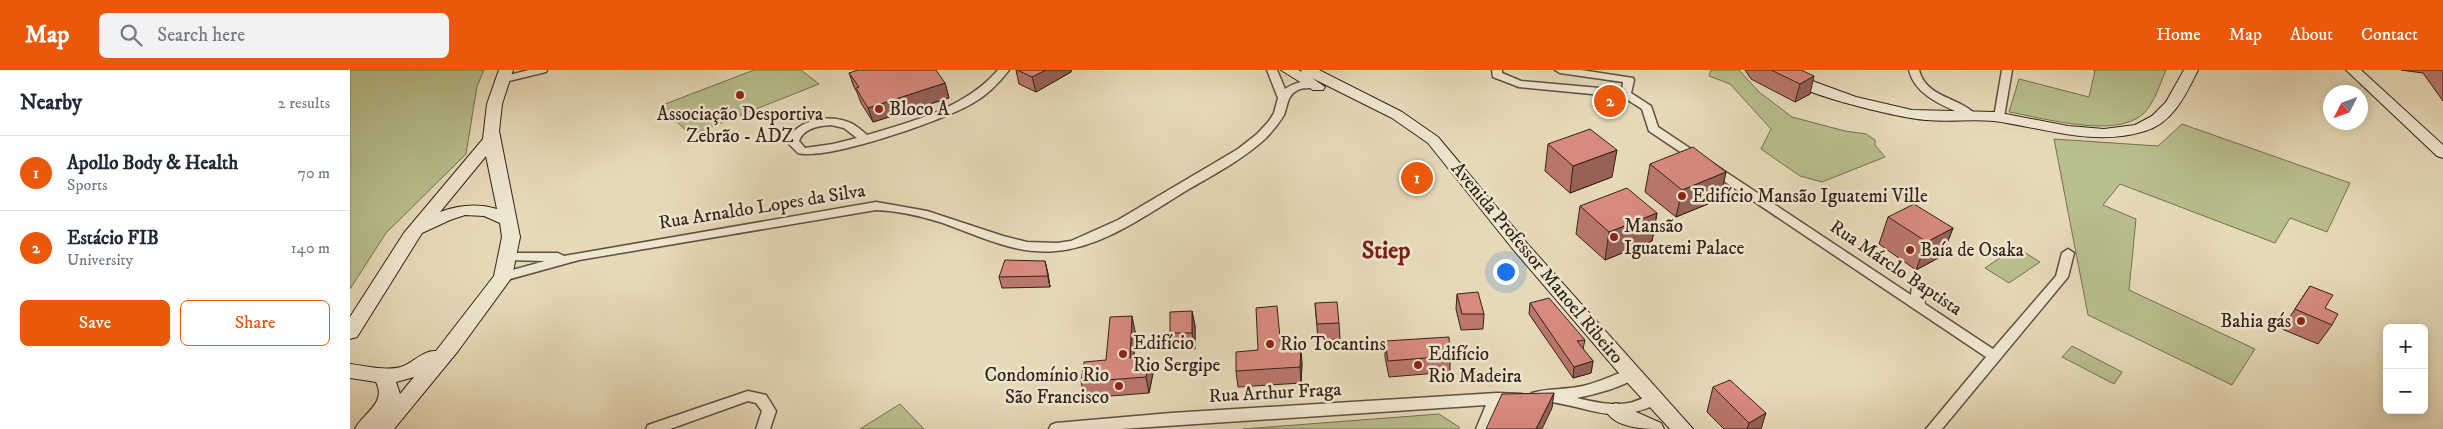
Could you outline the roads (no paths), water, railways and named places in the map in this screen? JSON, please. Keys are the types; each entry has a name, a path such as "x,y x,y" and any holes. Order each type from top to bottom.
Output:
{"street":[{"path":"382,429 451,346 503,277 511,237 490,140 491,116 503,75 542,70"},
{"path":"864,138 852,128 834,122 823,122 799,131 794,136 793,142 802,151 809,153 864,138 945,112 964,104 992,84 1004,70"},
{"path":"1272,70 1283,97 1313,75"},
{"name":"Avenida Professor Manoel Ribeiro","path":"1288,70 1313,75 1382,108 1410,122 1433,140 1518,244 1631,374 1683,429"},
{"path":"1497,70 1497,76 1503,80 1520,84 1626,94 1629,80 1560,70"},
{"path":"1780,70 1814,87 1910,114 1938,116 1970,114 2099,134 2139,129 2154,123 2164,114 2180,92 2191,70"},
{"path":"1914,70 1918,82 1926,90 1970,114"},
{"path":"1999,118 2007,70"},
{"path":"2353,70 2443,153"},
{"name":"Rua Márclo Baptista","path":"1626,94 1647,108 1653,129 1994,356"},
{"name":"Rua Arnaldo Lopes da Silva","path":"503,277 578,256 876,206 894,207 925,214 1013,245 1052,248 1069,245 1094,237 1125,222 1236,154 1262,135 1271,125 1278,115 1283,97"},
{"path":"350,332 410,237 490,140"},
{"path":"410,237 443,216 472,210 491,211 508,221"},
{"path":"1933,429 2062,277 2068,253"},
{"name":"Rua Arnaldo Lopes da Silva","path":"508,258 578,256"},
{"path":"1917,288 1919,306"},
{"path":"350,371 383,377 396,376 410,372 451,346"},
{"name":"Rua Arthur Fraga","path":"1056,429 1066,426 1497,398 1552,397 1587,391 1631,374"},
{"path":"365,429 391,399 391,388 383,377"},
{"path":"654,429 748,396 761,399 769,411 762,429"},
{"name":"Rua Arthur Fraga","path":"1552,397 1616,412 1639,408 1655,399"},
{"path":"1483,429 1497,398"},
{"path":"1616,412 1654,429"}],"place":[{"name":"Associação Desportiva Zebrão - ADZ","path":"740,95"},
{"name":"Estácio FIB","path":"1610,101"},
{"name":"Bloco A","path":"879,109"},
{"name":"Apollo Body & Health","path":"1417,178"},
{"name":"Edifício Mansão Iguatemi Ville","path":"1682,196"},
{"name":"Mansão Iguatemi Palace","path":"1614,237"},
{"name":"Baía de Osaka","path":"1910,250"},
{"name":"Bahia gás","path":"2301,321"},
{"name":"Rio Tocantins","path":"1270,344"},
{"name":"Edifício Rio Sergipe","path":"1123,354"},
{"name":"Edifício Rio Madeira","path":"1418,365"},
{"name":"Condomínio Rio São Francisco","path":"1119,386"}],"district":[{"name":"Stiep","path":"1386,251"}]}
